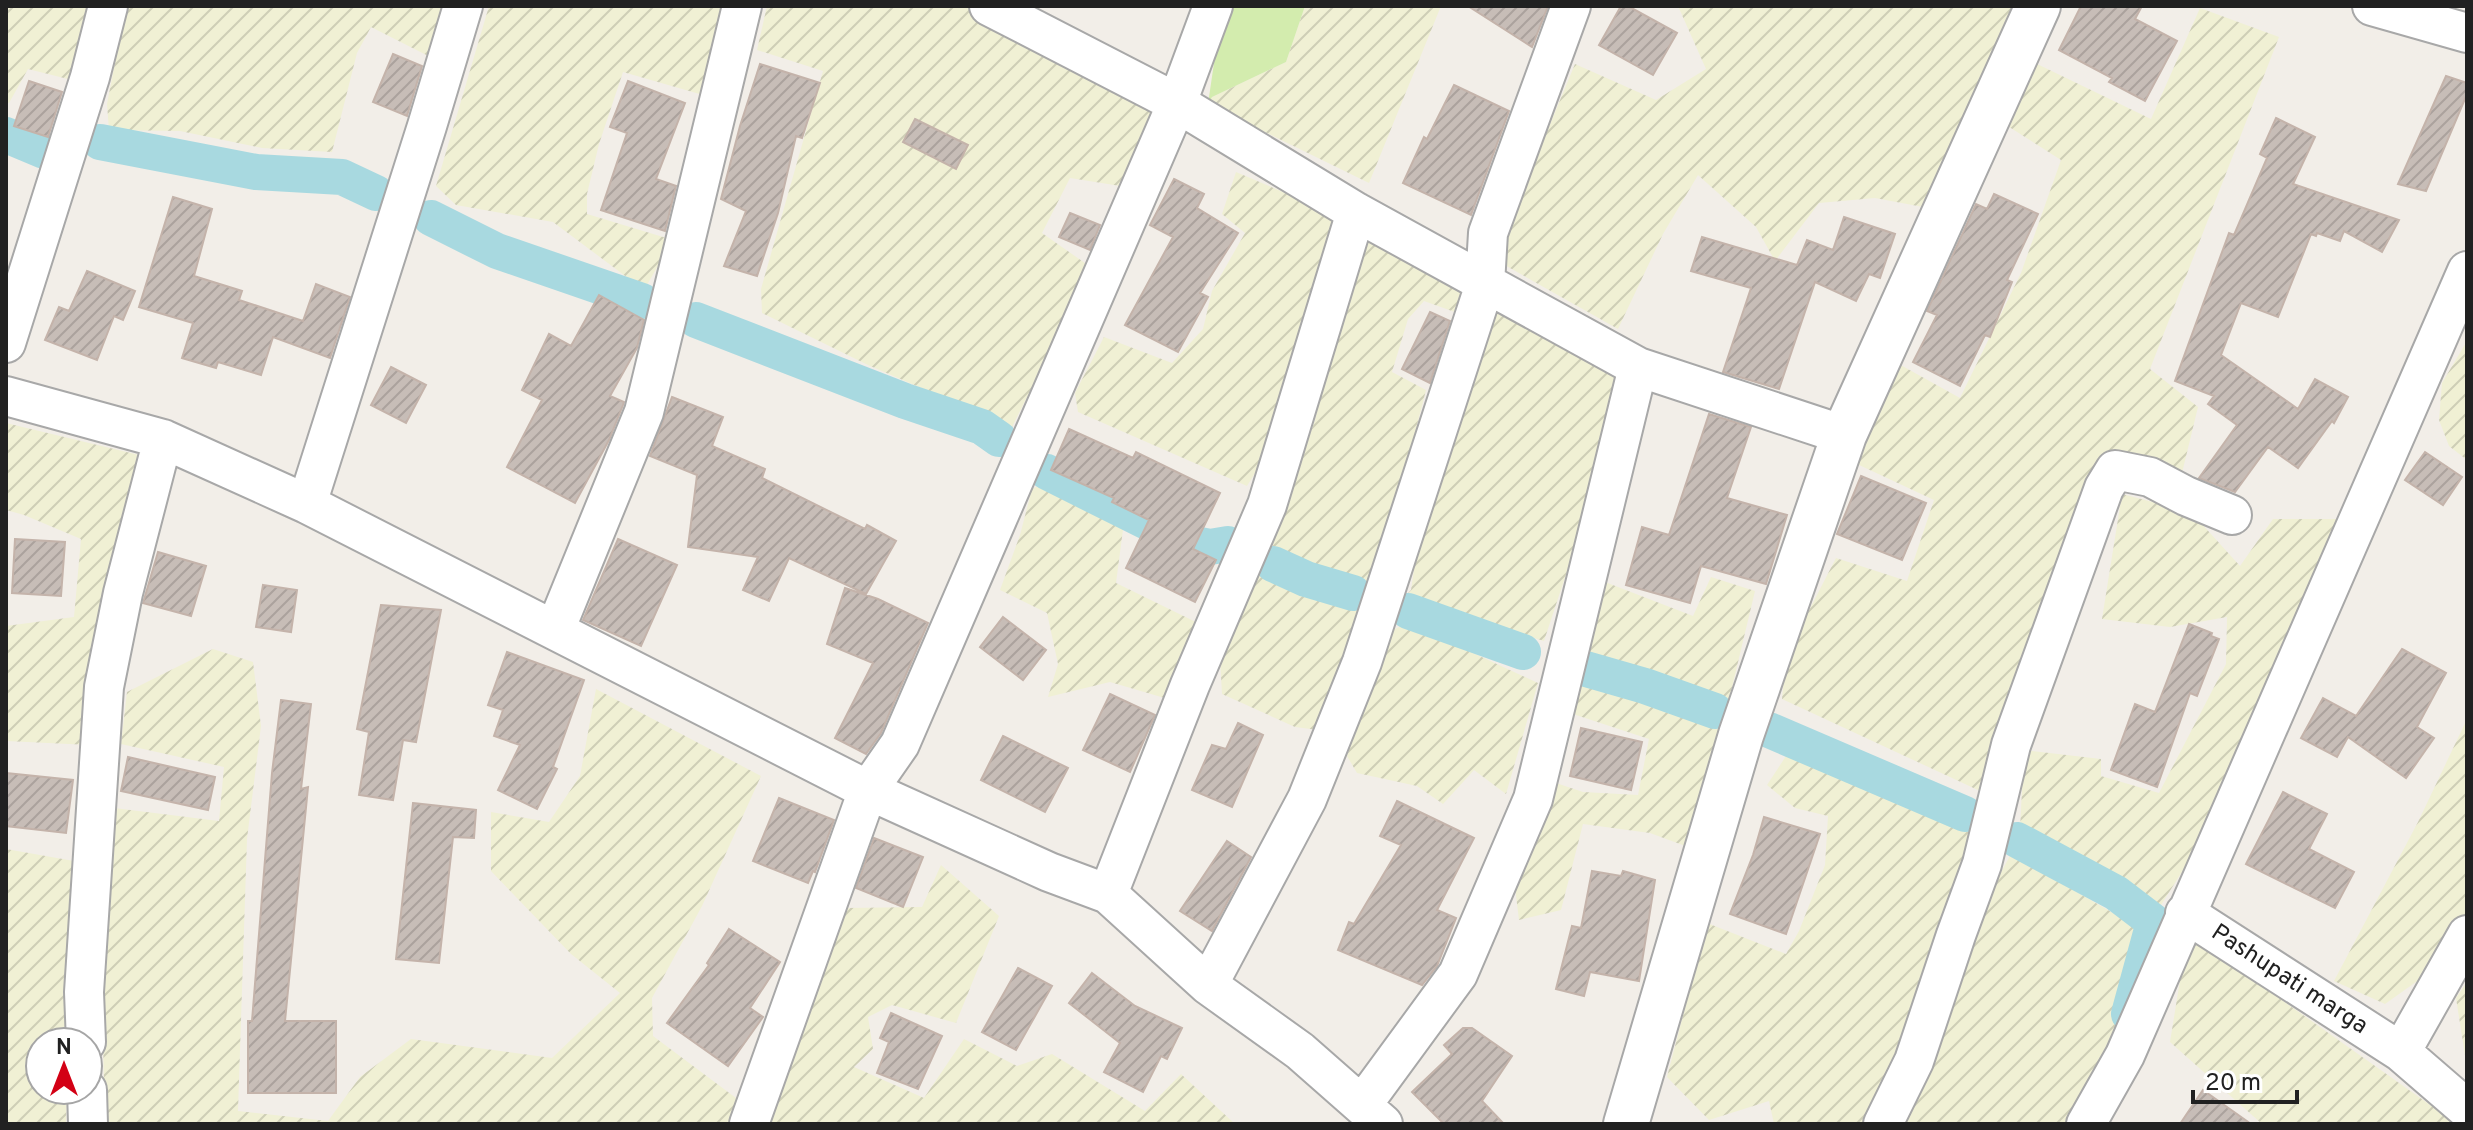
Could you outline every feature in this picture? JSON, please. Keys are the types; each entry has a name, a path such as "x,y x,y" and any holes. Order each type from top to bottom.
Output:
{"street":[{"path":"6,343 90,77 108,6"},
{"path":"307,504 463,6"},
{"path":"555,630 644,412 742,6"},
{"path":"989,6 1177,103 1356,212 1638,367 1844,435"},
{"path":"749,1124 868,790 900,744 1177,103 1213,6"},
{"path":"1208,985 1307,799 1362,662 1485,284 1488,233 1571,6"},
{"path":"1626,1124 1741,735 1844,435 2038,6"},
{"path":"2372,6 2467,33"},
{"path":"1108,894 1163,752 1267,505 1356,212"},
{"path":"2086,1124 2125,1055 2467,271"},
{"path":"6,396 163,439 307,504 868,790 1049,872 1108,894 1208,985 1300,1051 1372,1115 1458,974 1533,799 1638,367"},
{"path":"85,1026 84,992 104,687 123,593 163,439"},
{"path":"1883,1124 1914,1061 1982,864 2011,745 2104,488 2115,470 2150,477 2232,515"},
{"name":"Pashupati marga","path":"2185,913 2401,1052 2467,1109"},
{"path":"2401,1052 2467,935"}],"green space":[{"path":"6,6 95,6 76,81 28,69 9,103 6,103"},
{"path":"126,6 465,6 450,67 371,27 357,53 332,152 262,148 180,131 109,130 107,104"},
{"path":"489,6 725,6 703,95 623,72 599,144 587,194 587,214 673,240 644,290 553,222 456,205 436,186"},
{"path":"767,6 965,6 1165,106 1133,188 1070,178 1042,233 1092,268 1012,427 868,365 762,313 761,289 823,71 757,50"},
{"path":"1225,6 1305,6 1286,62 1212,97 1208,104 1220,22"},
{"path":"1305,6 1441,6 1369,183 1208,104 1212,97 1286,62"},
{"path":"1678,6 2012,6 1923,207 1875,198 1819,203 1775,261 1756,227 1698,175 1663,234 1618,329 1494,259 1575,64 1656,100 1706,69"},
{"path":"2200,8 2279,37 2150,369 2198,407 2182,473 2121,455 2087,486 1980,791 1782,699 1786,655 1836,558 1907,581 1934,500 1857,464 1888,358 1960,398 2021,273 2061,160 2003,123 2033,62 2151,119"},
{"path":"1236,172 1342,217 1268,452 1247,486 1078,412 1075,393 1104,337 1172,363 1203,329 1212,291 1245,233 1222,214"},
{"path":"1366,238 1461,286 1463,315 1424,301 1408,319 1392,372 1426,390 1375,589 1271,557 1275,533 1315,420 1333,344"},
{"path":"1496,308 1626,370 1578,538 1544,641 1402,599 1411,590 1417,549"},
{"path":"2467,341 2467,460 2449,446 2439,420 2442,383"},
{"path":"6,423 139,455 90,745 6,741 6,626 74,617 81,539 6,510"},
{"path":"1040,485 1124,522 1116,583 1206,627 1168,699 1110,682 1048,697 1058,664 1047,613 1000,590 1020,535 1032,489"},
{"path":"2122,494 2191,512 2240,566 2273,519 2340,519 2298,610 2221,810 2161,905 2020,830 2024,750 2101,759 2101,776 2159,793 2226,664 2227,617 2170,627 2102,619"},
{"path":"1257,565 1373,611 1326,731 1295,727 1222,694 1220,658"},
{"path":"1711,577 1755,591 1728,704 1591,661 1589,649 1605,582 1693,616"},
{"path":"1408,623 1538,683 1506,794 1474,770 1443,804 1417,786 1357,773 1347,756 1386,633"},
{"path":"213,649 253,662 261,726 247,839 238,1111 328,1121 360,1077 411,1039 552,1058 620,993 571,954 491,871 491,812 549,822 580,776 596,689 761,776 702,906 652,998 653,1036 744,1104 730,1124 105,1124 101,956 114,808 219,821 224,767 121,744 127,692"},
{"path":"1582,675 1720,730 1688,847 1650,833 1583,824 1561,910 1519,920 1513,871 1556,783 1583,792 1638,795 1649,739 1573,714"},
{"path":"2467,719 2467,912 2430,972 2385,1004 2334,981 2418,822"},
{"path":"1786,756 1974,834 1898,1057 1866,1124 1774,1124 1769,1101 1709,1120 1667,1077 1707,923 1786,954 1799,931 1825,865 1828,816 1795,808 1767,785"},
{"path":"6,849 74,861 69,1026 24,1026 24,1106 67,1106 66,1124 6,1124"},
{"path":"2011,854 2146,932 2109,1048 2068,1124 1901,1124 1983,905"},
{"path":"941,865 999,916 956,1023 892,1005 868,1017 873,1049 854,1067 924,1098 964,1039 1017,1066 1052,1054 1145,1111 1181,1074 1235,1124 769,1124 845,908 922,907"},
{"path":"2187,937 2255,981 2457,1124 2262,1124 2170,1042"},
{"path":"2467,982 2467,1068 2456,998"}],"building":[{"path":"1468,6 1548,6 1532,47"},
{"path":"1621,6 1628,6 1677,33 1653,75 1599,45"},
{"path":"2081,6 2142,6 2135,19 2177,41 2145,101 2109,82 2112,78 2059,50"},
{"path":"393,54 422,66 407,116 373,102"},
{"path":"760,64 820,83 802,138 796,136 778,213 757,276 724,266 746,211 721,199"},
{"path":"2446,76 2467,83 2467,94 2426,191 2398,184"},
{"path":"29,81 62,92 48,137 14,126"},
{"path":"628,81 685,103 656,179 676,186 665,231 601,210 627,133 610,127"},
{"path":"1454,85 1509,111 1471,215 1403,183 1424,137 1427,139"},
{"path":"2276,118 2315,137 2293,184 2399,220 2382,252 2344,231 2340,241 2311,234 2278,317 2241,303 2221,355 2298,409 2315,379 2348,397 2334,423 2332,421 2298,468 2268,447 2235,492 2199,478 2237,425 2208,404 2214,396 2175,381 2229,233 2234,235 2267,158 2260,154"},
{"path":"915,119 968,145 956,169 903,142"},
{"path":"1174,179 1204,194 1197,208 1238,233 1200,293 1208,297 1178,352 1125,325 1173,237 1150,225"},
{"path":"1994,194 2038,214 2007,280 2012,282 1990,337 1985,335 1960,386 1913,362 1937,315 1927,311 1976,204 1987,209"},
{"path":"173,197 212,209 194,276 242,291 239,300 303,321 316,284 350,297 330,358 273,337 261,375 218,362 216,368 182,358 193,323 139,307"},
{"path":"1070,213 1100,225 1090,250 1059,237"},
{"path":"1844,217 1895,234 1880,278 1869,274 1856,301 1815,282 1779,389 1723,372 1751,288 1691,271 1702,237 1797,265 1807,240 1833,250"},
{"path":"87,271 135,291 123,320 114,316 97,360 45,340 59,307 69,311"},
{"path":"599,295 644,320 637,348 610,396 624,402 623,405 609,440 575,503 507,467 542,400 522,390 549,334 571,346"},
{"path":"1430,312 1450,321 1430,383 1402,369"},
{"path":"391,367 426,385 406,423 371,405"},
{"path":"672,397 723,417 712,446 765,469 762,478 896,541 866,594 789,558 769,601 743,590 758,557 688,547 697,475 650,456"},
{"path":"1709,414 1751,427 1727,498 1787,515 1766,584 1701,566 1690,603 1626,585 1642,527 1669,535"},
{"path":"1069,429 1133,458 1136,452 1220,493 1193,549 1216,560 1195,602 1126,568 1149,520 1112,502 1114,498 1051,470"},
{"path":"2425,452 2462,477 2443,505 2405,480"},
{"path":"1861,476 1926,503 1902,560 1837,534"},
{"path":"15,539 65,542 61,596 12,593"},
{"path":"618,539 677,565 641,646 583,620"},
{"path":"158,552 206,566 191,616 143,603"},
{"path":"263,585 297,590 291,632 256,627"},
{"path":"845,588 878,599 928,623 881,733 866,754 835,738 873,663 827,644"},
{"path":"381,605 441,610 416,742 403,740 393,800 359,795 369,732 357,729"},
{"path":"1003,617 1046,650 1023,680 980,647"},
{"path":"2189,624 2219,639 2197,696 2190,693 2157,787 2111,770 2135,704 2155,712"},
{"path":"2402,649 2446,673 2417,727 2434,738 2406,778 2348,737 2337,757 2301,738 2323,698 2356,716"},
{"path":"507,652 584,680 553,767 557,769 537,809 498,790 520,745 494,736 503,710 488,705"},
{"path":"1110,694 1155,715 1130,772 1083,750"},
{"path":"281,700 311,704 301,789 308,787 285,1021 336,1021 336,1093 248,1093 248,1021 252,1021"},
{"path":"1238,723 1263,735 1232,807 1192,790 1212,745 1226,749"},
{"path":"1581,728 1642,742 1631,790 1570,776"},
{"path":"1003,736 1068,768 1045,812 981,780"},
{"path":"128,757 215,777 208,810 121,791"},
{"path":"6,773 73,780 66,833 6,826"},
{"path":"2283,792 2327,814 2309,849 2354,872 2335,908 2246,864"},
{"path":"779,798 834,820 808,883 753,861"},
{"path":"1397,801 1474,838 1437,910 1456,918 1437,966 1422,985 1338,950 1349,922 1354,924 1401,845 1380,836"},
{"path":"413,803 476,810 474,838 453,837 439,963 396,959"},
{"path":"1764,817 1820,834 1786,934 1730,914"},
{"path":"874,838 923,857 903,907 856,888"},
{"path":"1227,841 1251,857 1212,931 1180,911"},
{"path":"1592,871 1621,876 1623,871 1655,880 1639,981 1590,972 1584,996 1556,989 1572,926 1581,928"},
{"path":"729,929 780,962 750,1008 763,1017 728,1066 667,1023 709,965 707,963"},
{"path":"1018,968 1052,986 1016,1050 982,1032"},
{"path":"1092,973 1135,1006 1182,1028 1167,1059 1161,1056 1143,1092 1104,1072 1120,1043 1069,1003"},
{"path":"891,1013 942,1036 918,1089 877,1073 889,1042 880,1038"},
{"path":"1463,1028 1472,1028 1512,1056 1482,1101 1504,1124 1444,1124 1412,1092 1452,1054 1444,1045"},
{"path":"2203,1090 2251,1124 2180,1124"}],"waterway":[{"path":"6,135 44,151"},
{"path":"100,142 256,172 342,177 376,193"},
{"path":"431,218 497,251 642,301"},
{"path":"696,320 905,401 982,427 999,439"},
{"path":"1047,472 1189,543 1210,547 1228,544"},
{"path":"1273,564 1306,579 1353,593"},
{"path":"1408,611 1523,652"},
{"path":"1579,667 1715,711"},
{"path":"1769,730 1965,814"},
{"path":"2017,840 2116,893 2154,922 2129,1014"}]}
